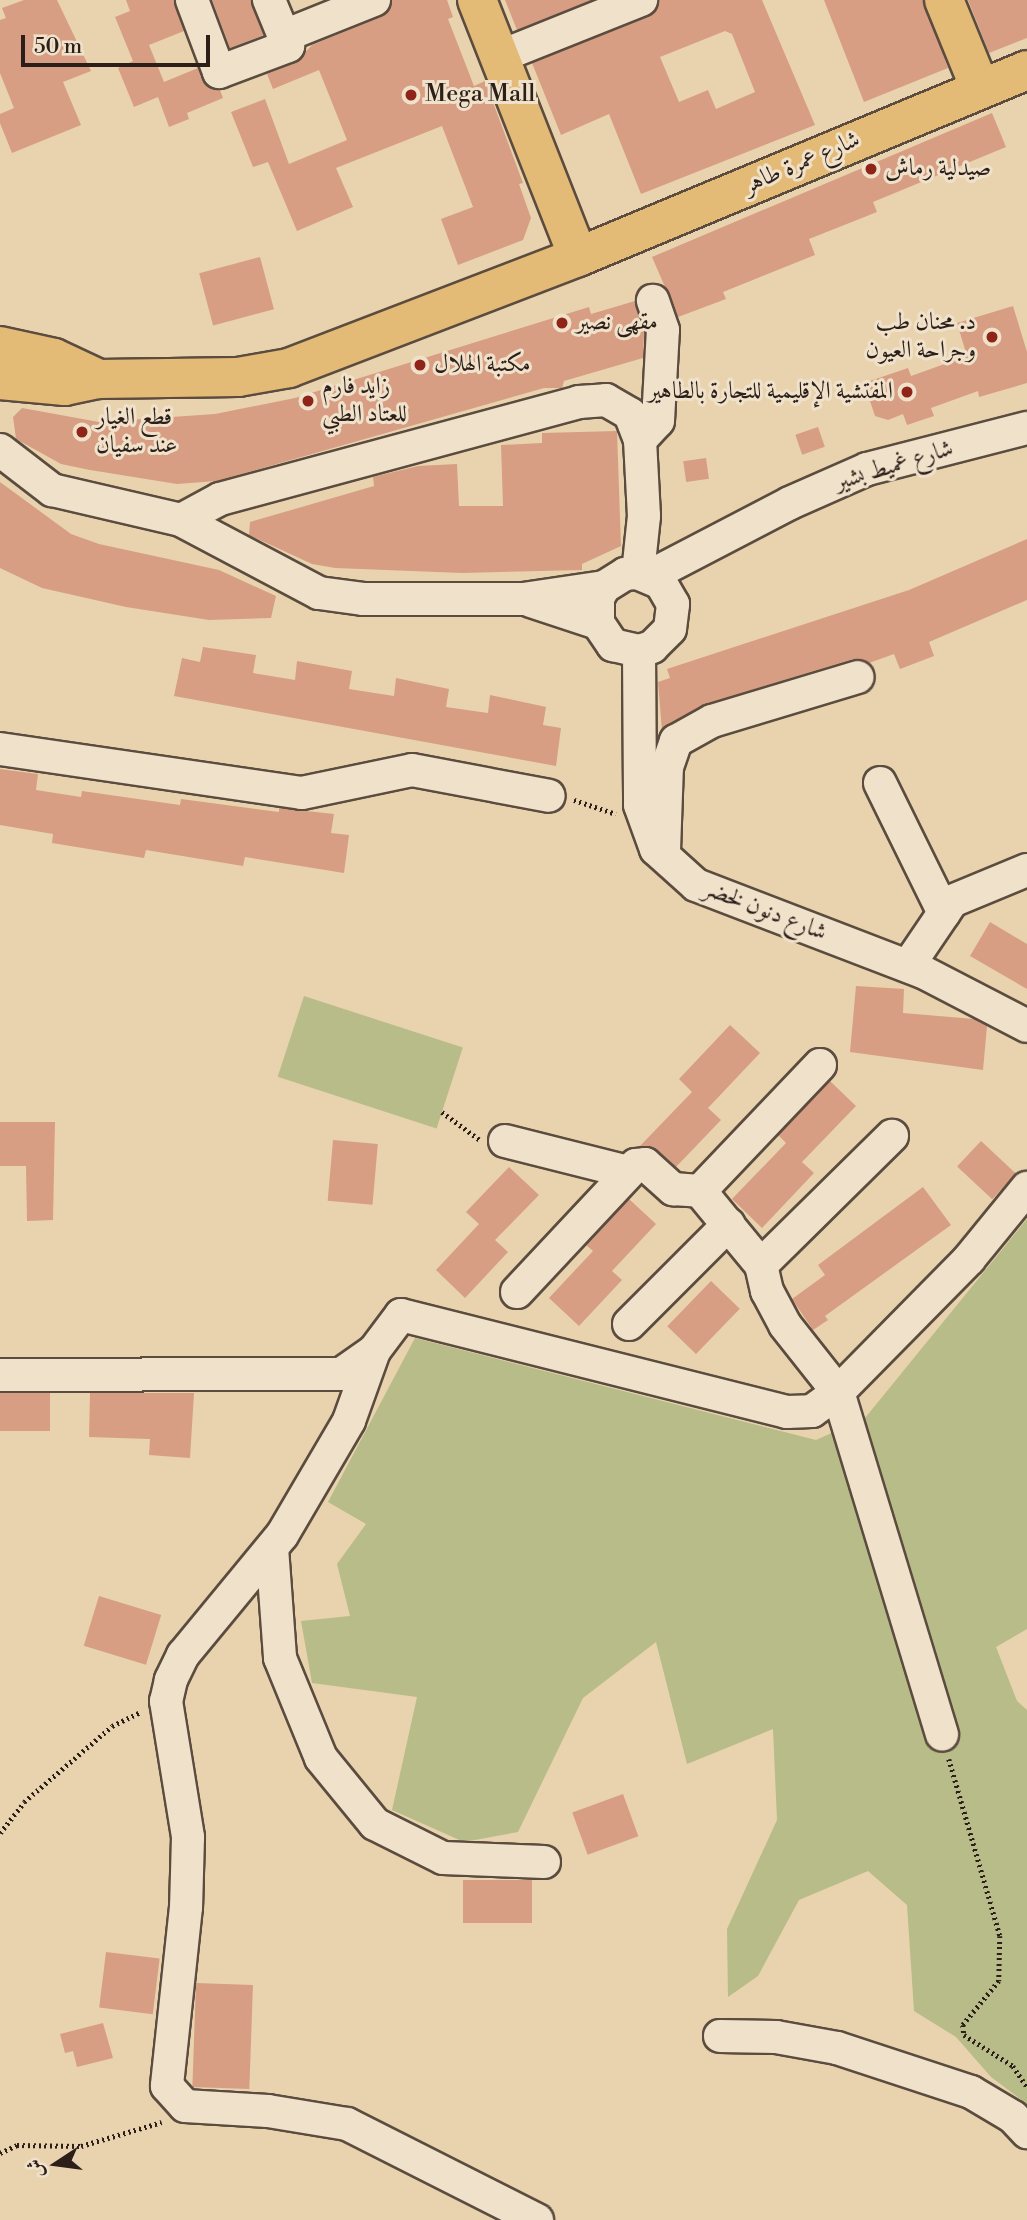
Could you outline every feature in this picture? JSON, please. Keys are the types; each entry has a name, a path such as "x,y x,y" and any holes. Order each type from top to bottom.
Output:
{"main road":[{"path":"477,0 578,257"},
{"path":"944,0 980,88"},
{"name":"شارع عمرة طاهر","path":"0,380 65,386 99,379 238,377 289,368 578,257 1027,70"},
{"path":"0,346 62,361 99,379"}],"street":[{"path":"192,0 219,72 288,46 269,0"},
{"path":"284,36 374,0"},
{"path":"501,56 641,0"},
{"path":"640,440 658,421 663,330 653,301"},
{"path":"181,520 220,499 593,399 619,405 637,426 640,440 644,574"},
{"name":"شارع غميط بشير","path":"644,574 729,538 790,503 867,469 1027,428"},
{"path":"0,450 52,490 181,520 320,593 363,599 523,599 604,587"},
{"path":"523,599 597,624 613,645 639,651 652,648 670,629 673,604 729,538"},
{"path":"597,624 598,598 604,587 614,579 644,574 661,583 673,604"},
{"name":"شارع دنون لخضر","path":"639,651 644,815 656,849 696,885 908,966 1027,1026"},
{"path":"664,856 667,767 676,741 712,721 858,677"},
{"path":"0,750 302,793 412,770 549,796"},
{"path":"880,783 944,913"},
{"path":"908,966 952,901 1027,870"},
{"path":"700,1191 820,1065"},
{"path":"761,1265 892,1136"},
{"path":"505,1141 628,1172"},
{"path":"517,1292 628,1172 645,1164 673,1189 700,1191 761,1265 767,1291 785,1325 838,1392 942,1735"},
{"path":"537,2220 347,2124 268,2111 185,2106 166,2086 186,1907 188,1837 166,1701 183,1655 272,1548 349,1421 374,1351 401,1315 787,1412 812,1411 838,1392 969,1259 1027,1188"},
{"path":"629,1324 729,1224"},
{"path":"0,1375 341,1374 374,1351"},
{"path":"272,1548 280,1658 321,1758 375,1824 443,1858 544,1861"},
{"path":"720,2036 776,2037 837,2048 971,2092 1013,2117 1027,2132"}],"path":[{"path":"549,796 631,818 644,815"},
{"path":"442,1112 470,1136 489,1144 505,1141"},
{"path":"0,1833 24,1802 112,1726 166,1701"},
{"path":"942,1735 1000,1936 999,1981 962,2025 964,2035 1013,2066 1027,2087"},
{"path":"0,2153 17,2145 81,2146 158,2125 185,2106"}],"green space":[{"path":"304,996 463,1048 437,1128 278,1077"},
{"path":"1027,1219 1027,1629 996,1647 1017,1701 1027,1710 1027,2104 991,2077 956,2037 914,2011 907,1905 868,1871 799,1900 758,1976 728,1997 727,1929 777,1820 773,1729 687,1764 656,1642 583,1698 518,1832 464,1842 392,1810 417,1697 312,1683 301,1621 350,1616 337,1564 366,1524 328,1502 415,1338 816,1440 865,1418"}],"building":[{"path":"24,0 57,0 91,71 63,82 81,125 12,153 0,123 0,114 14,108 0,73 0,20 6,18 2,8"},
{"path":"126,0 174,0 184,31 149,45 164,82 198,68 207,86 220,90 223,98 187,113 189,119 169,127 158,97 134,107 118,68 133,61 115,17 130,11"},
{"path":"212,0 251,0 264,35 230,48"},
{"path":"392,0 447,0 453,17 448,19 474,86 485,81 523,183 519,184 531,218 523,240 458,265 441,219 473,207 442,126 336,168 353,207 297,231 268,162 253,167 231,112 265,99 289,164 347,140 319,70 273,89 267,74 295,63 312,45 381,17"},
{"path":"505,0 592,0 517,30"},
{"path":"659,0 762,0 815,125 641,194 609,114 561,135 532,63 648,17","holes":["725,31 732,34 755,92 716,109 708,90 679,102 660,57"]},
{"path":"824,0 923,0 948,68 864,102"},
{"path":"968,0 1027,0 1027,38 989,53"},
{"path":"992,113 1006,147 873,202 877,212 809,239 815,255 723,292 726,299 678,317 652,257"},
{"path":"260,257 274,309 213,325 199,273"},
{"path":"635,301 644,333 643,358 564,381 562,388 544,388 217,481 177,484 61,464 16,439 13,417 22,408 99,422 215,414 295,398 589,307 591,314"},
{"path":"1013,306 1027,352 1027,383 979,397 978,391 931,408 934,416 907,425 903,414 888,420 875,416 864,383 908,368 911,376 967,356 957,323"},
{"path":"818,427 825,447 802,455 795,435"},
{"path":"617,431 621,546 582,564 582,570 462,573 335,568 312,564 249,535 250,522 374,486 373,477 418,466 457,464 459,506 503,506 501,445 542,443 542,433"},
{"path":"706,458 709,479 686,482 683,461"},
{"path":"0,482 71,534 99,544 219,570 276,596 271,618 209,620 126,607 42,588 0,568"},
{"path":"1027,539 1027,600 929,642 934,656 900,669 894,654 869,663 853,659 706,704 662,731 658,682 670,678 667,669 909,590"},
{"path":"203,647 256,655 253,673 295,680 297,661 352,671 349,689 394,696 396,678 449,689 446,707 488,713 490,695 546,707 543,725 561,728 556,766 174,696 182,658 200,662"},
{"path":"0,769 38,774 36,790 81,797 82,791 180,805 181,799 279,812 279,808 334,814 331,833 349,835 344,873 245,857 243,866 146,850 144,858 52,843 53,834 0,825"},
{"path":"990,922 1027,944 1027,989 970,956"},
{"path":"856,986 904,989 903,1013 974,1019 987,1026 983,1070 850,1052"},
{"path":"730,1025 760,1053 708,1108 721,1120 676,1167 657,1150 640,1146 692,1092 679,1079"},
{"path":"830,1081 856,1106 802,1162 814,1173 762,1228 732,1199 786,1143 778,1135"},
{"path":"0,1122 55,1122 53,1220 27,1221 26,1166 0,1166"},
{"path":"333,1140 378,1144 373,1205 328,1201"},
{"path":"981,1141 1016,1174 992,1199 957,1167"},
{"path":"509,1167 539,1195 495,1240 508,1252 465,1298 436,1270 479,1224 466,1212"},
{"path":"923,1187 951,1225 825,1316 828,1320 813,1330 792,1299 825,1275 818,1265"},
{"path":"629,1199 656,1224 612,1271 622,1280 579,1326 549,1298 593,1251 586,1245"},
{"path":"711,1281 740,1309 696,1354 667,1326"},
{"path":"0,1393 50,1393 50,1431 0,1431"},
{"path":"90,1393 194,1393 190,1458 149,1455 150,1439 89,1437"},
{"path":"99,1596 161,1615 146,1665 84,1646"},
{"path":"623,1794 638,1836 588,1855 572,1812"},
{"path":"463,1880 532,1880 532,1923 463,1923"},
{"path":"106,1952 160,1959 153,2014 99,2008"},
{"path":"196,1983 253,1985 249,2089 192,2087"},
{"path":"103,2023 113,2058 77,2067 73,2051 65,2053 60,2034"}],"place":[{"name":"Mega Mall","path":"411,95"},
{"name":"صيدلية رماش","path":"871,169"},
{"name":"مقهى نصير","path":"562,323"},
{"name":"د. محنان طب وجراحة العيون","path":"992,337"},
{"name":"مكتبة الهلال","path":"420,365"},
{"name":"المفتشية الإقليمية للتجارة بالطاهير","path":"907,392"},
{"name":"زايد فارم للعتاد الطبي","path":"308,401"},
{"name":"قطع الغيار عند سفيان","path":"82,432"}]}
